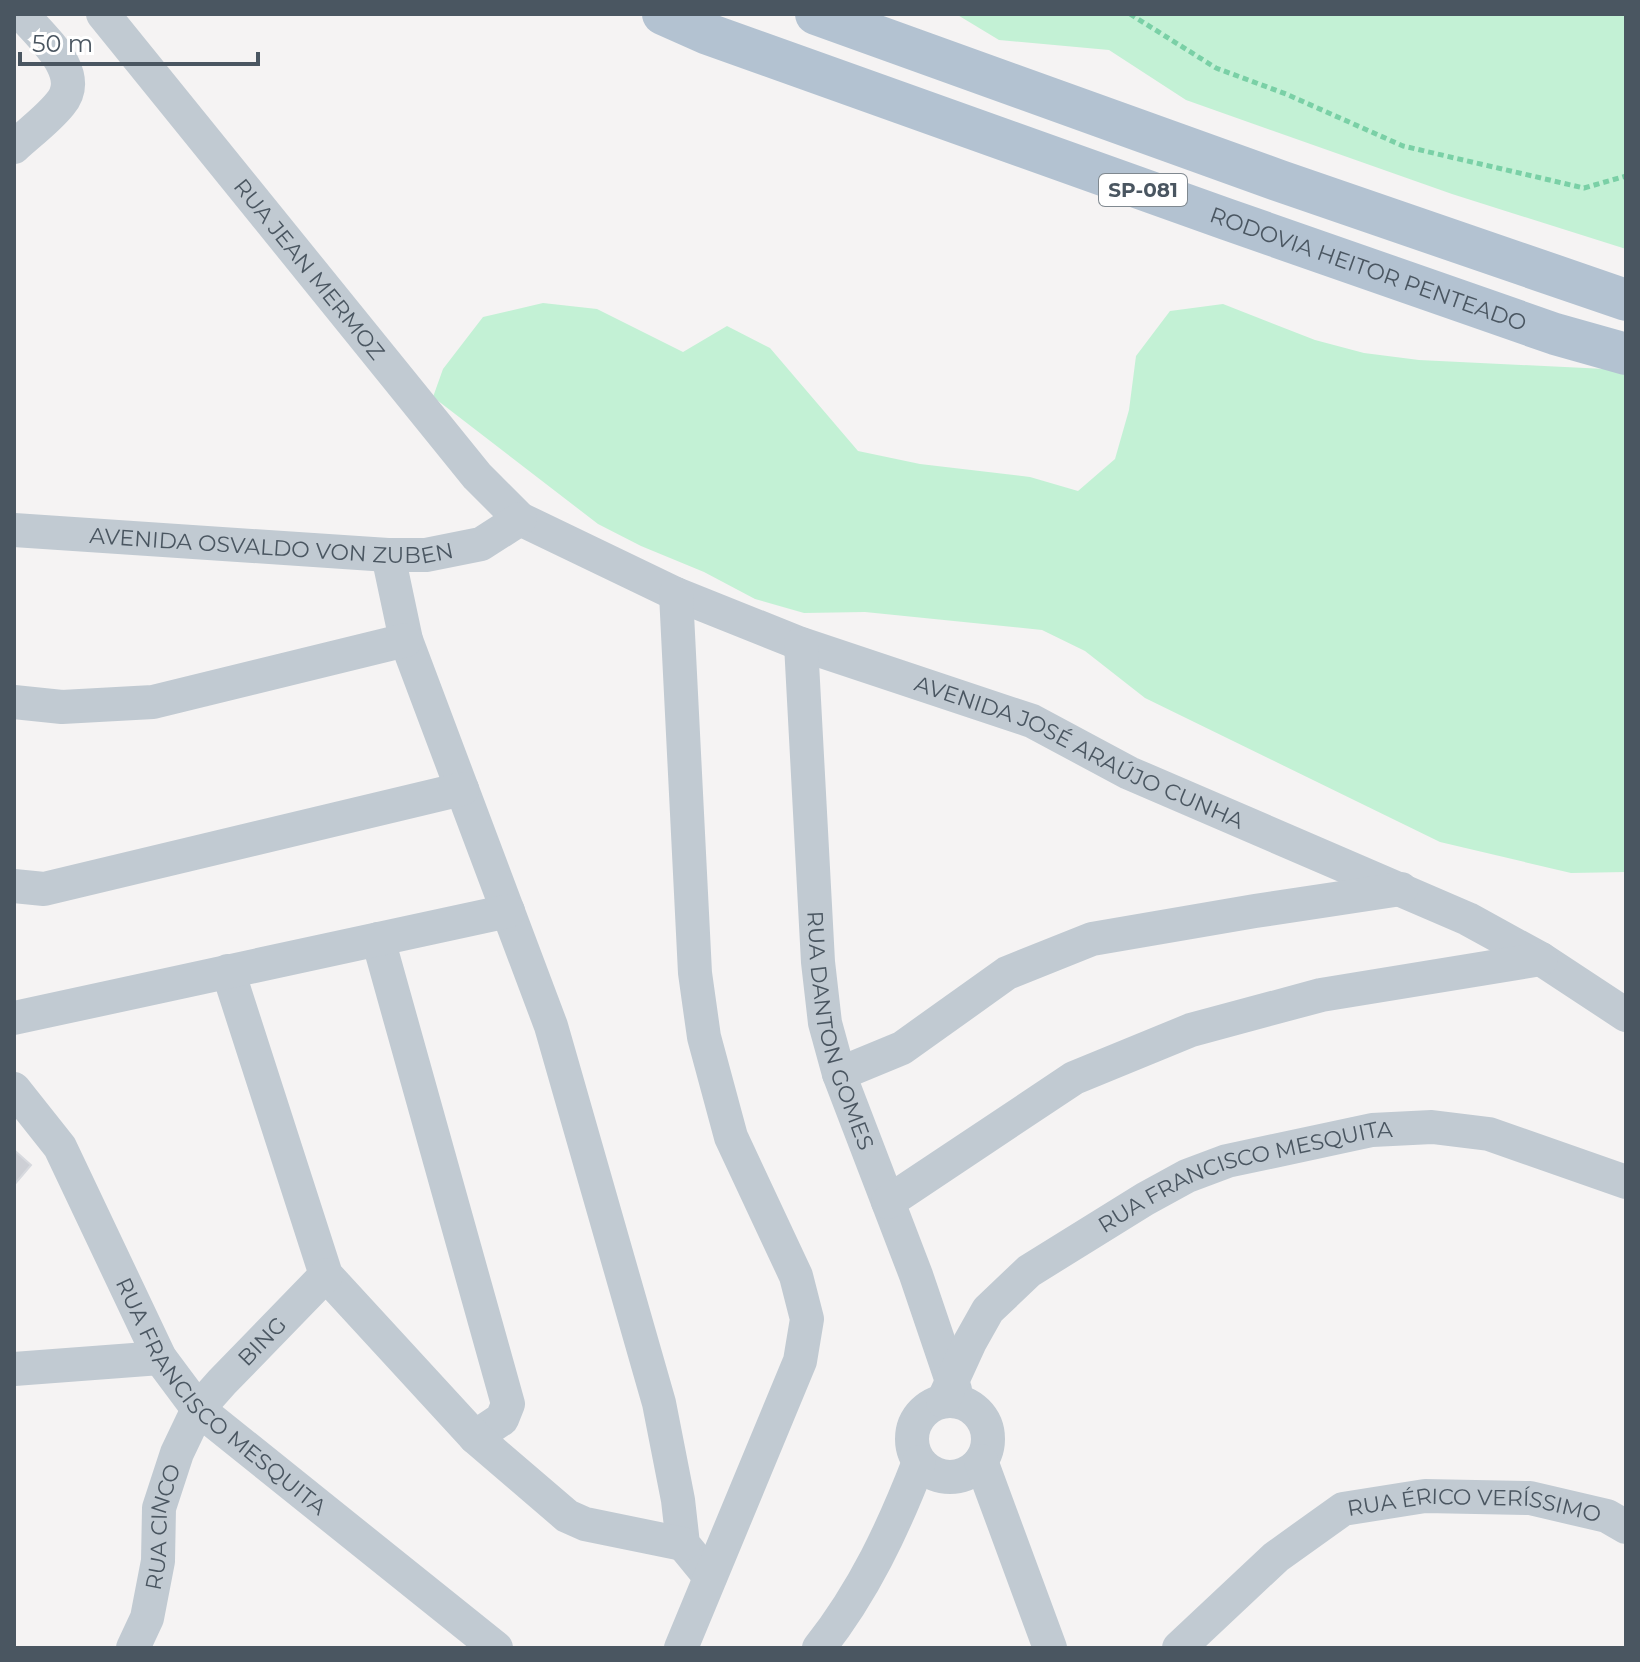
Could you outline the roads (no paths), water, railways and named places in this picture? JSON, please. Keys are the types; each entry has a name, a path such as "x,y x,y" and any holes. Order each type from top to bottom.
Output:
{"main road":[{"name":"RODOVIA HEITOR PENTEADO","path":"663,14 708,34 1211,214 1555,334 1626,354"},
{"name":"SP-081","path":"816,14 1280,181 1626,300"}],"street":[{"path":"14,147 62,102 69,83 65,65 22,14"},
{"name":"RUA JEAN MERMOZ","path":"103,14 477,476 520,519"},
{"path":"873,14 1030,91"},
{"name":"AVENIDA OSVALDO VON ZUBEN","path":"14,530 426,555 481,544 520,519"},
{"name":"AVENIDA JOSÉ ARAÚJO CUNHA","path":"520,519 676,594 801,644 1032,721 1129,773 1468,919 1541,959 1626,1015"},
{"path":"388,555 406,640 551,1026 655,1388 678,1500 683,1544 710,1577"},
{"path":"676,594 695,973 704,1037 731,1137 796,1276 807,1319 800,1361 681,1648"},
{"path":"14,702 62,707 153,702 406,640"},
{"name":"RUA DANTON GOMES","path":"801,644 818,962 825,1023 839,1074 888,1202 951,1394"},
{"path":"14,886 44,889 462,789"},
{"path":"839,1074 902,1048 1007,973 1092,939 1401,889"},
{"path":"14,1018 508,911"},
{"path":"378,939 508,1404 502,1419 475,1437"},
{"path":"888,1202 1074,1078 1191,1030 1321,995 1541,959"},
{"path":"228,971 326,1275 475,1437 567,1516 585,1524 683,1544"},
{"name":"RUA FRANCISCO MESQUITA","path":"14,1089 60,1147 160,1358 198,1409 244,1449 332,1514 496,1648"},
{"name":"RUA FRANCISCO MESQUITA","path":"951,1394 988,1310 1029,1271 1145,1199 1187,1176 1227,1161 1372,1130 1432,1127 1489,1134 1626,1182"},
{"name":"BING","path":"198,1409 326,1275"},
{"path":"14,1369 160,1358"},
{"path":"933,1470 957,1477 969,1472 981,1461 989,1440 987,1428 973,1408 951,1394 919,1415 911,1439 914,1452 1015,1554"},
{"name":"RUA CINCO","path":"133,1648 147,1618 155,1575 159,1508 177,1453 198,1409"},
{"path":"981,1461 1050,1648"},
{"path":"819,1648 845,1616 886,1542 933,1470"},
{"name":"RUA ÉRICO VERÍSSIMO","path":"1179,1648 1276,1557 1343,1509 1425,1496 1530,1498 1607,1516 1626,1527"}]}
